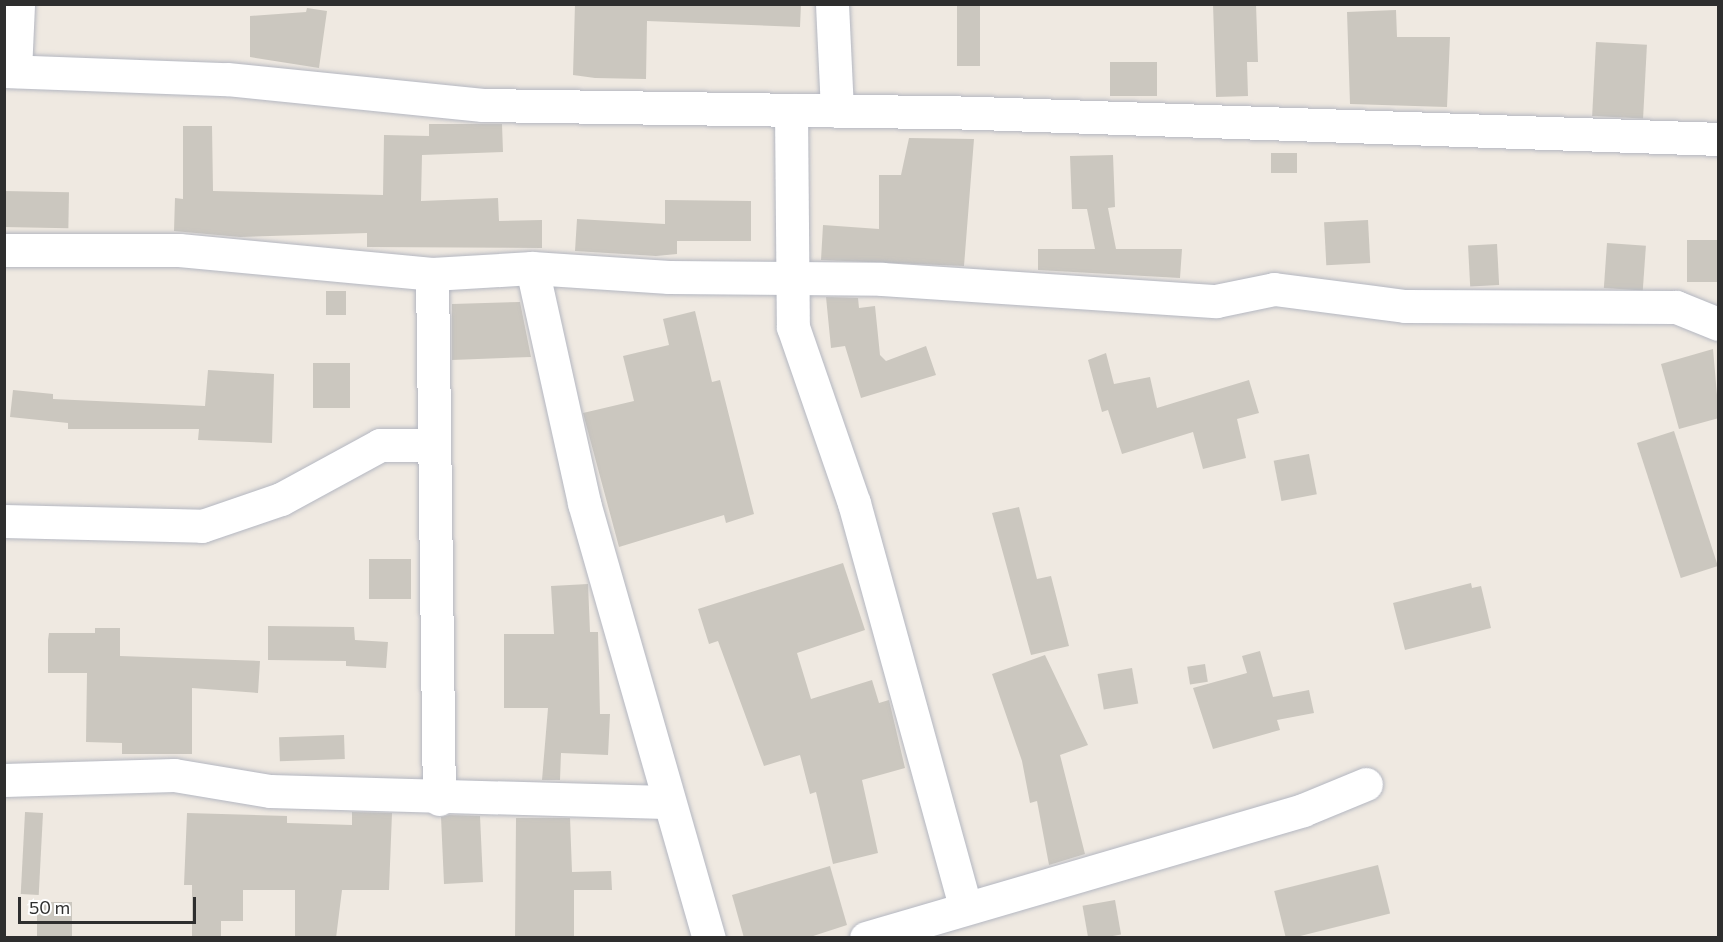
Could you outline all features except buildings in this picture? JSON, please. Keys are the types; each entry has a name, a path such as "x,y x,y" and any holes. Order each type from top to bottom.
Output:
{"street":[{"path":"18,4 10,71 227,79 483,105 837,111 1719,139"},
{"path":"832,4 837,111"},
{"path":"791,110 790,278 793,327 854,503 965,905"},
{"path":"4,250 178,250 432,274 532,268 790,278 1216,301 1274,289 1405,306 1676,307 1719,324"},
{"path":"532,268 584,503 666,802 710,938"},
{"path":"432,274 430,446 437,488 439,799"},
{"path":"4,521 202,526 280,499 380,446 430,446"},
{"path":"4,780 174,775 270,791 439,799 666,802"},
{"path":"866,938 965,905 1303,810 1366,784"}]}
